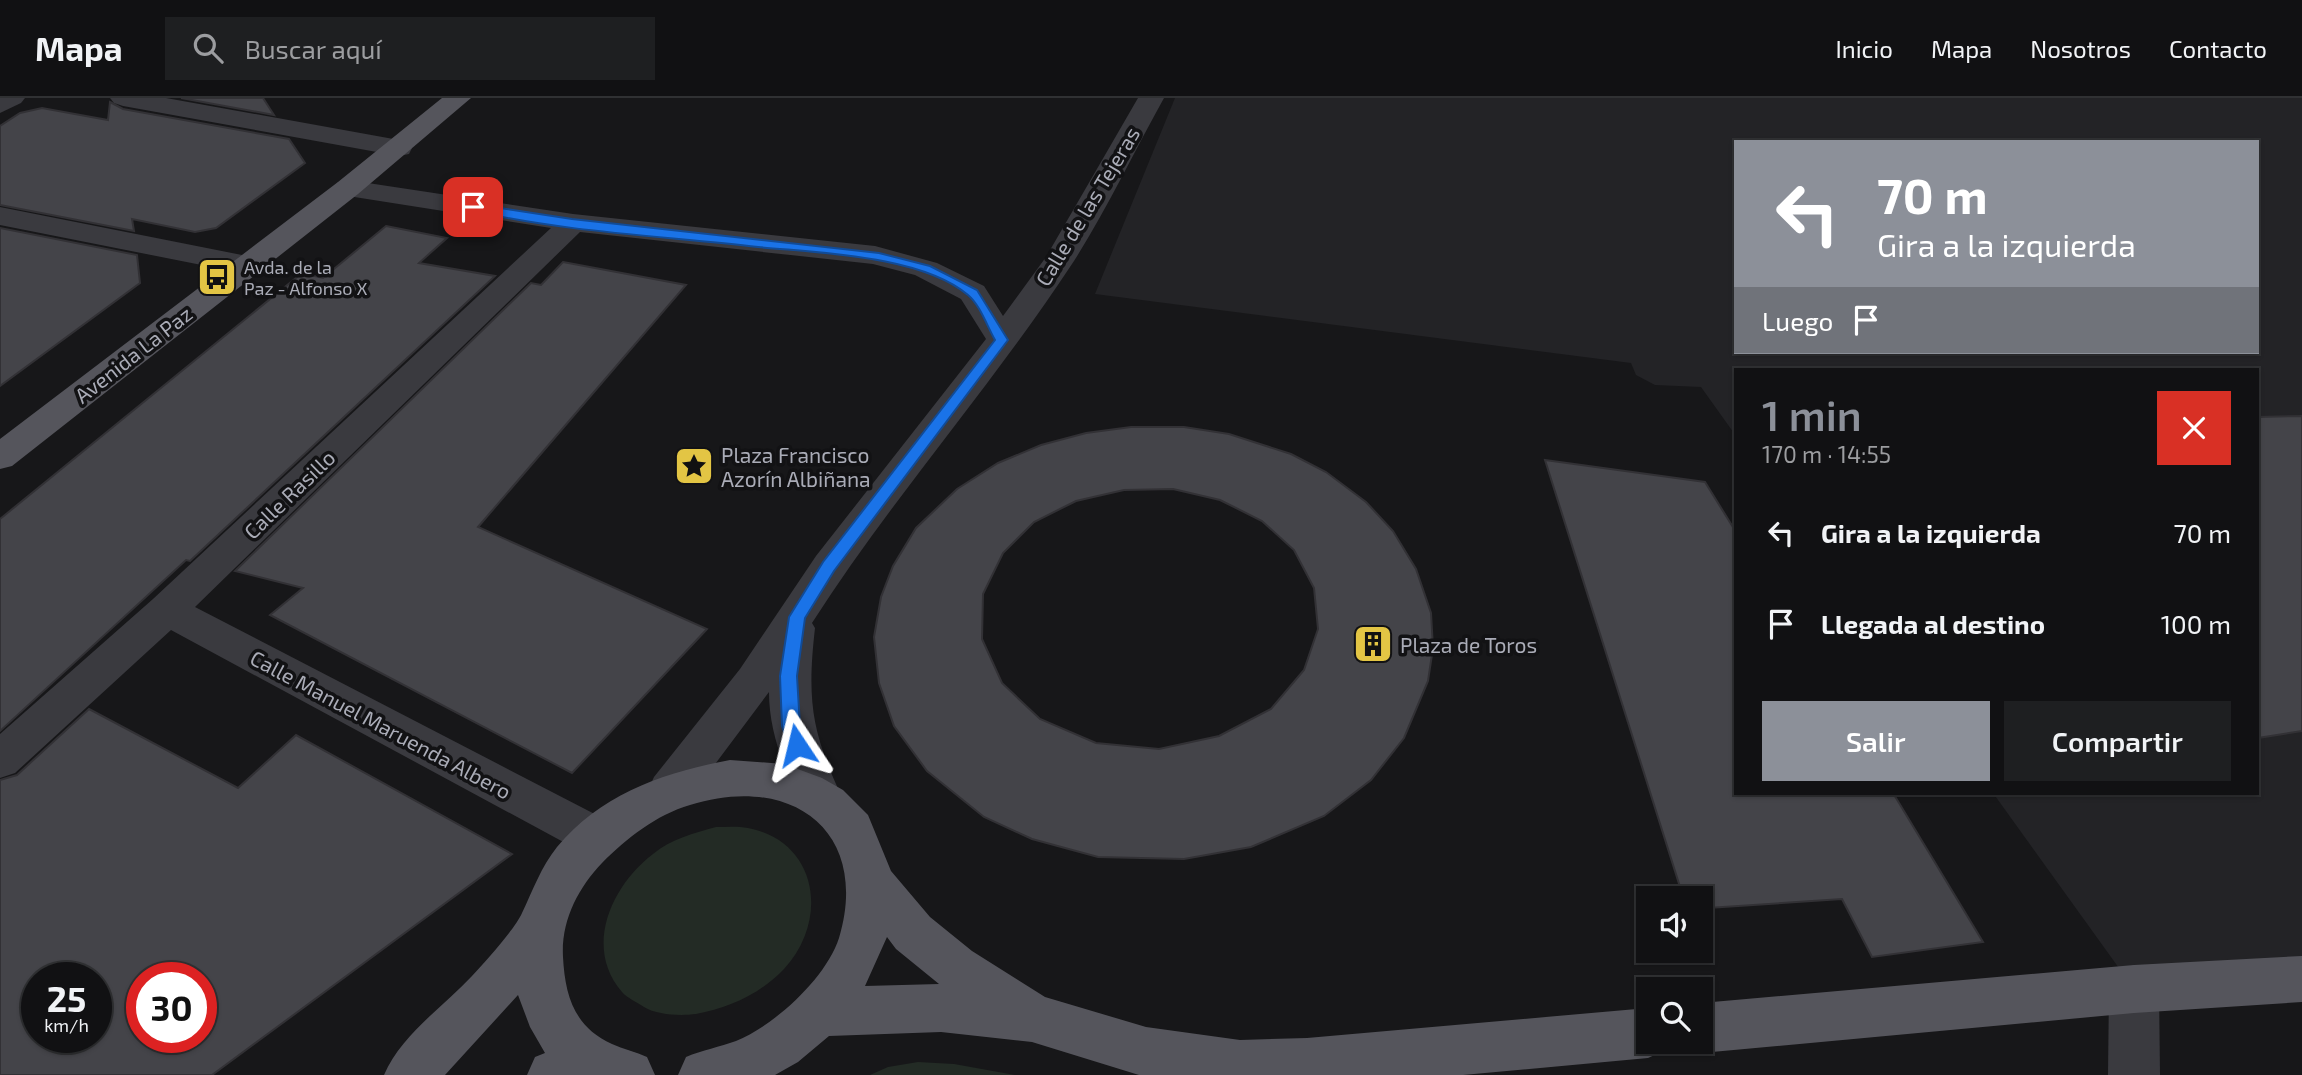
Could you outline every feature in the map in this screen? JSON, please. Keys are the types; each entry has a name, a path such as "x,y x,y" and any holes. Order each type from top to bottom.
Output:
{"main road":[{"name":"Avenida La Paz","path":"0,457 348,188 458,98"},
{"name":"Avenida La Paz","path":"399,148 473,98"},
{"path":"592,1071 564,1038 545,1006 536,968 540,929 553,896 571,865 596,837 631,810 670,790 710,778 750,776 787,783 820,797 846,819 858,838 872,882 869,925 850,970 818,1012 789,1039 753,1059 711,1074"},
{"path":"872,882 913,933 955,967 1032,1018"},
{"path":"410,1075 490,992 540,929"},
{"path":"1713,1027 2133,989 2302,979"},
{"path":"818,1012 941,1008 1032,1018 1146,1052 1246,1070 1636,1034"}],"street":[{"path":"0,105 12,98"},
{"path":"123,98 399,148"},
{"name":"Calle de las Tejeras","path":"670,790 754,681 829,566 1002,340 1060,259 1151,98"},
{"path":"348,188 572,223 875,256 926,269 973,293 1002,340"},
{"path":"0,216 247,265"},
{"name":"Calle Rasillo","path":"0,760 167,610 572,223"},
{"name":"Calle Manuel Maruenda Albero","path":"167,610 596,837"},
{"name":"Calle de las Tejeras","path":"797,617 788,676 791,726 802,763 820,797"},
{"path":"2133,989 2134,1075"}],"shaded area":[{"path":"1175,98 2302,98 2302,971 2134,989 1994,795 2259,795 2259,368 1734,368 1734,433 1701,387 1655,385 1636,375 1631,363 1095,294"},
{"path":"716,827 748,828 772,836 790,849 802,866 810,886 811,907 807,929 798,950 784,969 765,986 743,999 696,1014 669,1014 649,1010 624,994 610,974 604,937 608,918 625,882 653,854 675,840"},
{"path":"918,1062 954,1064 1015,1075 870,1075 888,1067"}],"building":[{"path":"181,98 263,98 274,115"},
{"path":"110,102 123,109 289,139 305,163 216,228 195,232 132,219 134,231 0,205 0,126 20,113 42,108 108,120"},
{"path":"386,226 447,238 419,263 495,276 190,561 186,560 0,731 0,519 302,273 323,278"},
{"path":"0,228 137,255 140,283 0,386"},
{"path":"563,262 686,285 478,527 707,629 572,773 270,615 303,588 235,571 531,283 541,285"},
{"path":"2302,416 2302,731 2259,738 2259,417"},
{"name":"Plaza de Toros","path":"1131,427 1184,427 1229,434 1291,454 1326,472 1366,502 1393,531 1416,569 1431,613 1433,648 1428,681 1404,738 1371,780 1324,816 1251,847 1184,859 1098,857 1032,839 984,817 927,771 894,726 879,683 874,637 881,597 893,566 916,528 957,489 998,463 1041,445 1086,433","holes":["1173,489 1220,500 1262,521 1294,550 1314,588 1318,629 1304,670 1271,709 1219,736 1159,749 1096,743 1040,719 1002,683 982,639 983,594 1003,553 1034,522 1076,501 1124,490"]},
{"path":"1545,460 1705,482 1734,529 1734,795 1894,795 1983,942 1872,957 1842,899 1713,908 1713,886 1680,886"},
{"path":"89,709 238,788 296,735 512,854 212,1075 0,1075 0,780 17,775"}],"place":[{"name":"Avda. de la Paz - Alfonso X","path":"217,277"},
{"name":"Plaza Francisco Azorín Albiñana","path":"694,466"},
{"name":"Plaza de Toros","path":"1373,644"}],"route":[{"path":"473,207 572,223 875,256 926,269 945,277 973,293 985,311 1002,340 829,566 797,617 788,676 791,726 797,745"}]}
